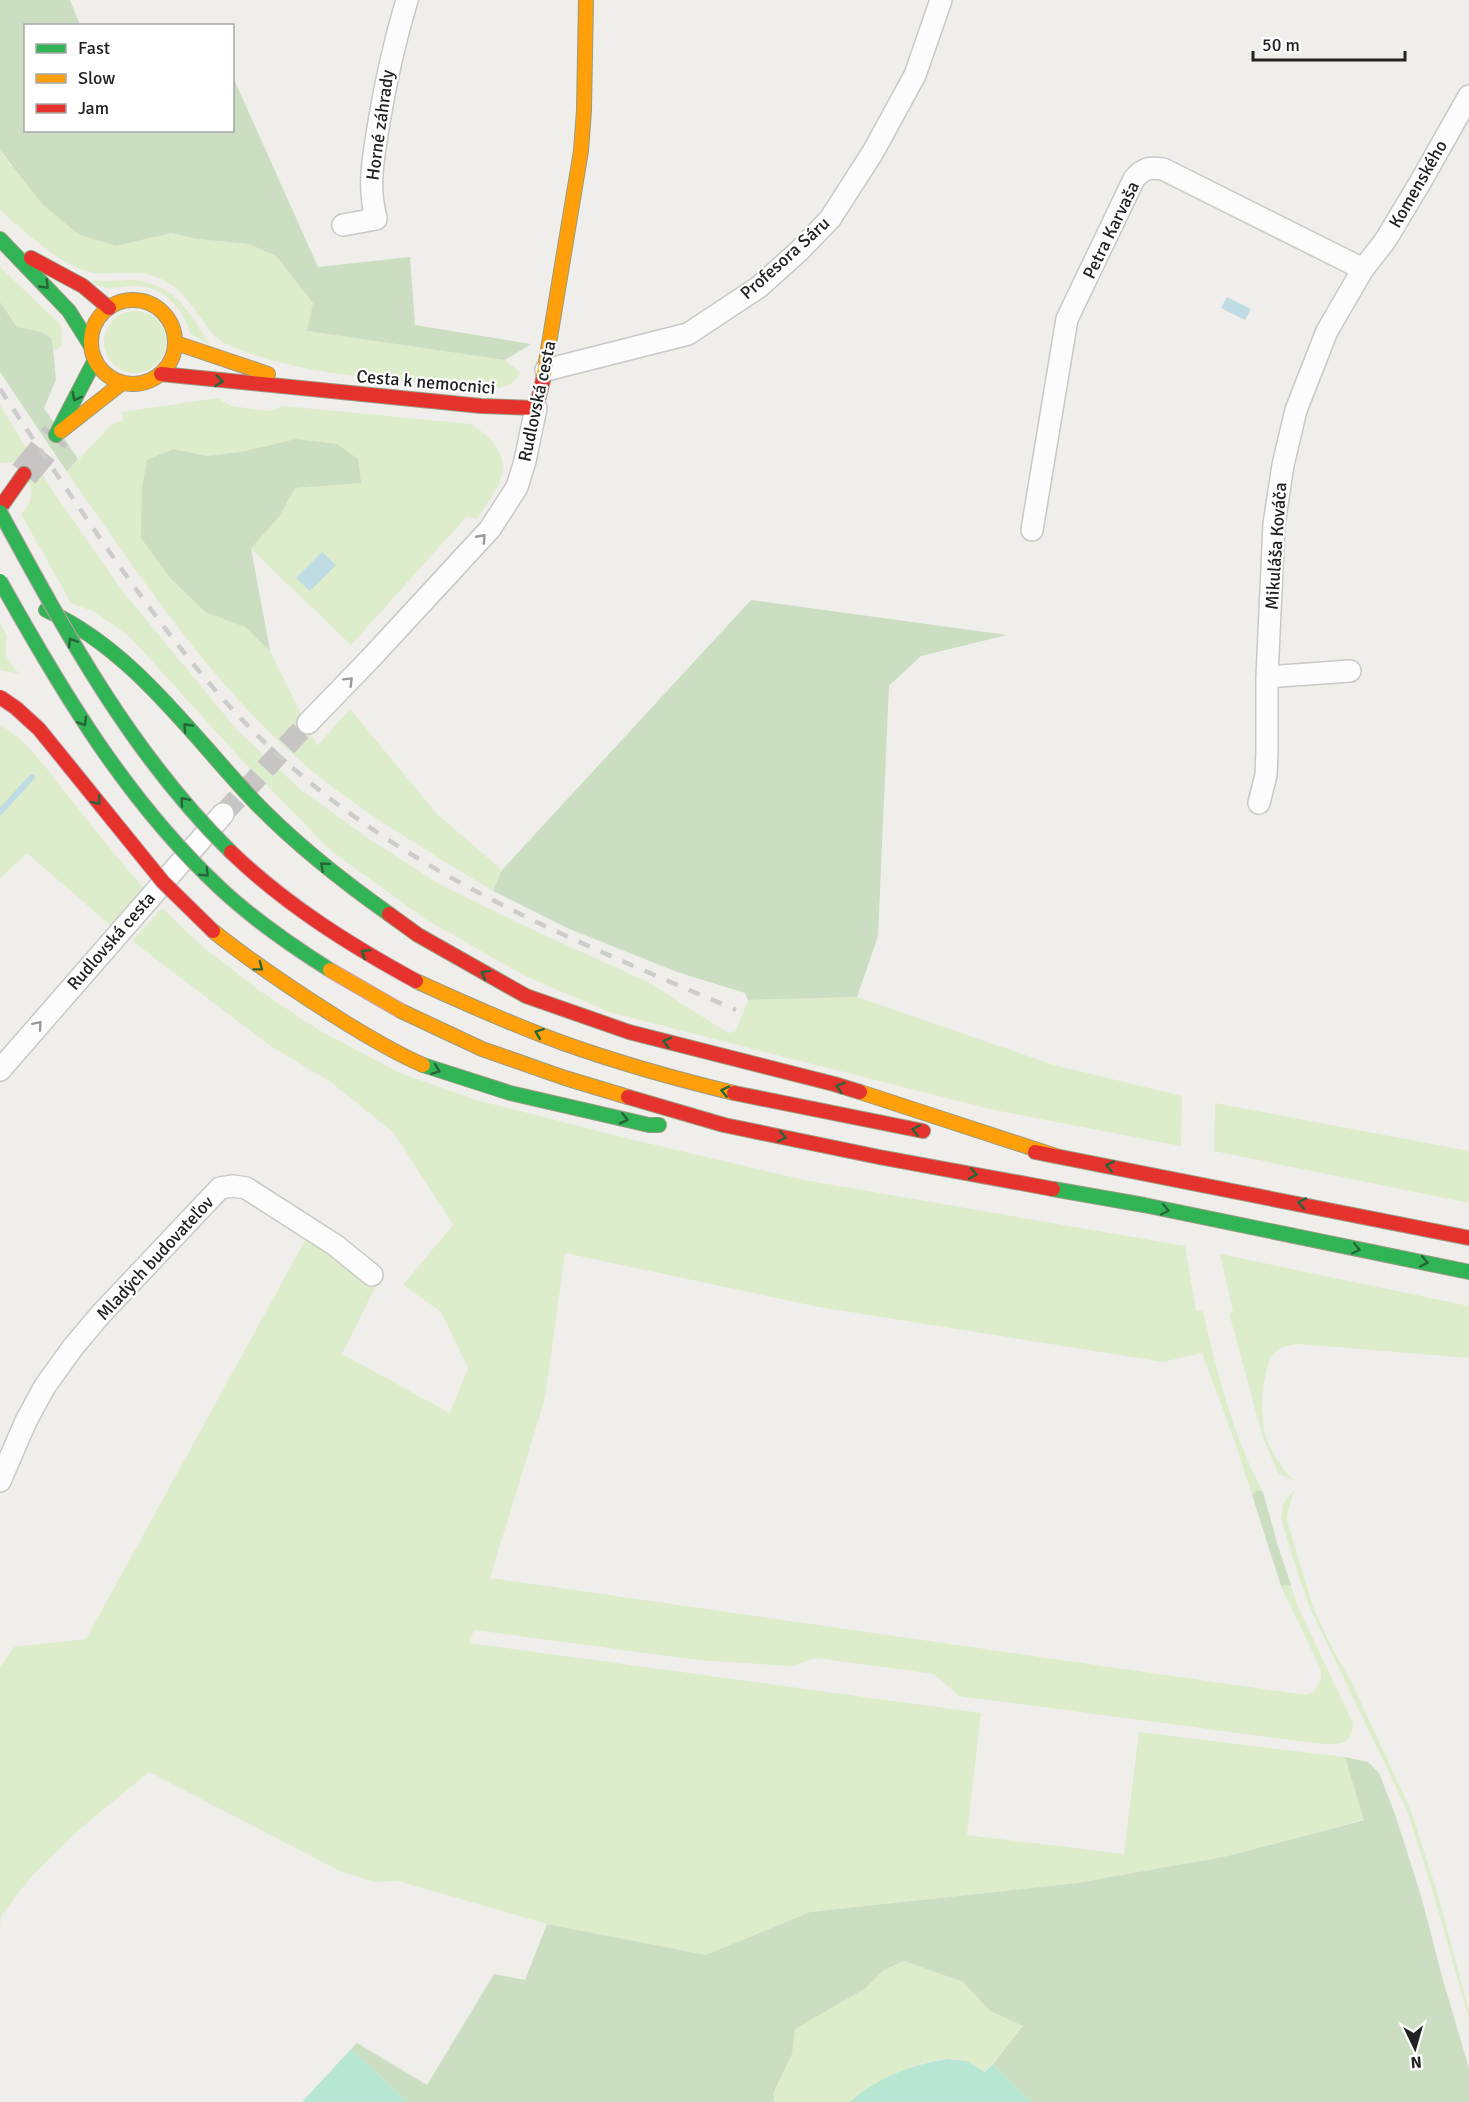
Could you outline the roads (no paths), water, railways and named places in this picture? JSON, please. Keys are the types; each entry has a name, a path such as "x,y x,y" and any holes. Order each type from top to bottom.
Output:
{"main road":[{"name":"Rudlovská cesta","path":"537,408 546,369 581,151 585,110 586,0"},
{"path":"2,241 82,286 109,308"},
{"path":"2,241 69,311 91,346 95,360 106,374 122,383 56,435 95,360"},
{"path":"91,346 95,325 100,316 109,308 132,300 151,304 163,312 175,333 176,343 172,360 161,374"},
{"name":"Cesta k nemocnici","path":"176,343 313,390"},
{"name":"Cesta k nemocnici","path":"122,383 143,383 161,374 481,406 537,408"},
{"path":"24,474 0,510 70,639 121,721 160,773 203,823 246,867 290,903 375,959 416,981 500,1018 584,1051 699,1085 805,1109 1469,1238"},
{"path":"0,581 42,656 92,736 132,793 177,845 222,890 313,961 400,1011 503,1057 565,1078 724,1125 879,1157 1144,1205 1469,1272"},
{"path":"0,600 33,607 70,621 122,660 153,690 255,802 333,874 418,935 507,986 526,996 629,1032 834,1084 1056,1156"},
{"path":"0,697 39,729 163,882 213,931 261,969 382,1046 428,1067 501,1091 638,1123 724,1125"}],"street":[{"name":"Horné záhrady","path":"343,225 376,218 371,198 372,170 389,66 407,0"},
{"name":"Profesora Sáru","path":"546,369 688,334 759,287 799,251 830,219 873,152 915,75 941,0"},
{"name":"Komenského","path":"1363,269 1385,241 1469,96"},
{"name":"Petra Karvaša","path":"1032,530 1067,318 1134,179 1141,171 1152,167 1163,169 1363,269"},
{"name":"Mikuláša Kováča","path":"1259,803 1266,775 1267,677 1274,524 1283,465 1296,411 1308,376 1327,331 1363,269"},
{"name":"Rudlovská cesta","path":"308,723 490,529 517,487 537,408"},
{"path":"1267,677 1350,671"},
{"name":"Rudlovská cesta","path":"0,1070 223,814"},
{"name":"Mladých budovateľov","path":"0,1481 40,1395 74,1346 108,1306 220,1188 234,1186 246,1188 335,1245 372,1275"}],"water":[{"path":"1227,297 1251,309 1245,320 1221,308"},
{"path":"322,552 336,565 310,591 296,578"}],"waterway":[{"path":"0,812 32,777"}],"tunnel":[{"path":"24,474 56,435"},
{"path":"223,814 308,723"}],"railway":[{"path":"0,389 109,551 185,654 252,730 301,775 350,813 401,848 455,880 565,936 736,1010"}]}
